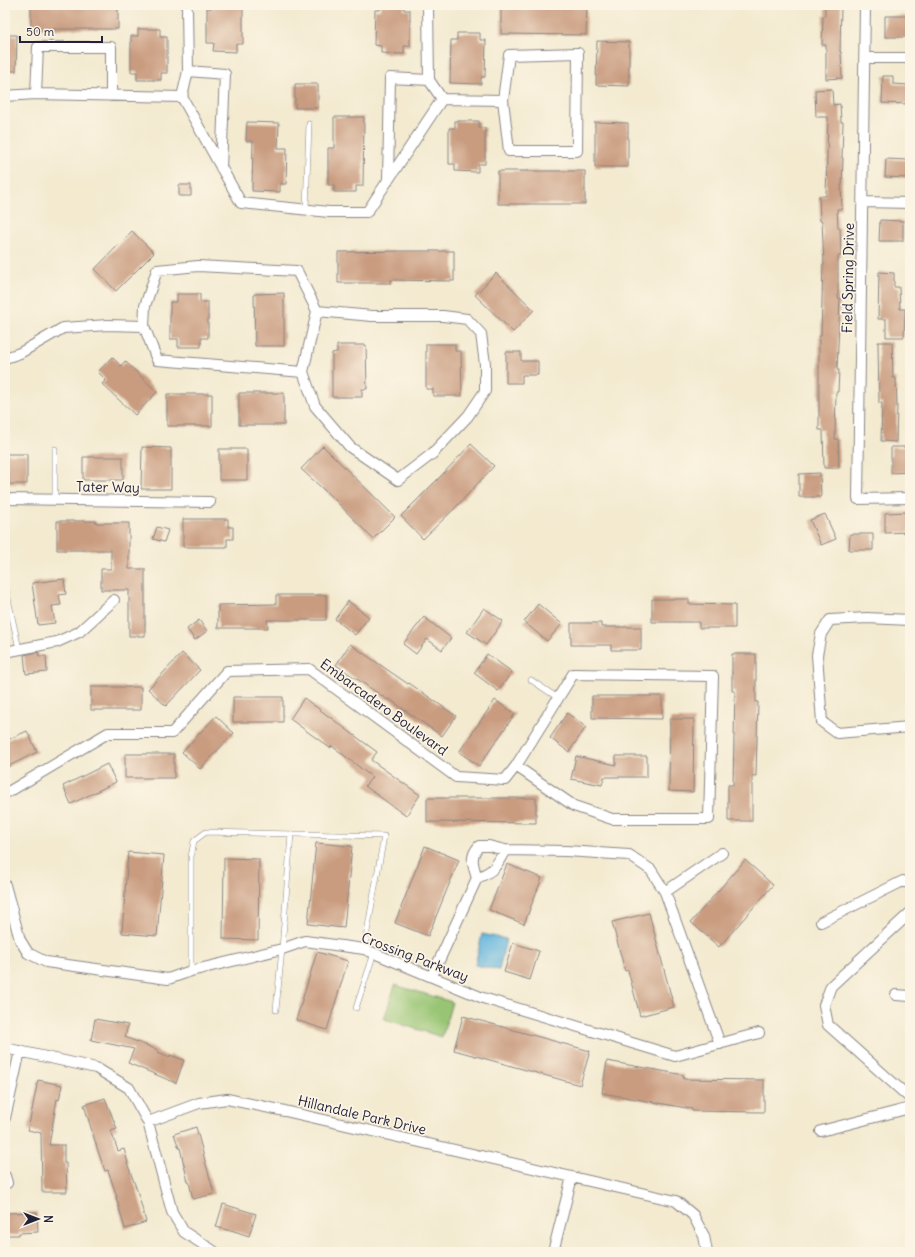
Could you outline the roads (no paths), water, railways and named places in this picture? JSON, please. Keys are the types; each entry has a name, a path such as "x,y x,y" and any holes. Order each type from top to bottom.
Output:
{"street":[{"name":"Field Spring Drive","path":"865,5 858,499 910,498"},
{"path":"428,6 429,80 442,99"},
{"path":"187,10 188,72 182,97 241,203 329,212 367,212 442,99"},
{"path":"36,94 38,47 111,47 111,96"},
{"path":"578,53 577,151 509,151 503,100 509,55 578,53"},
{"path":"865,58 910,58"},
{"path":"188,72 225,74 222,168"},
{"path":"388,180 390,78 429,80"},
{"path":"5,96 36,94 182,97"},
{"path":"442,99 503,100"},
{"path":"863,202 910,203"},
{"path":"303,372 157,360 144,326 145,306 157,270 198,266 297,271 317,311 303,372 315,406 350,446 398,480 432,454 468,416 485,391 486,364 482,334 466,319 443,316 372,316 317,311"},
{"path":"5,358 20,353 63,328 108,325 144,326"},
{"name":"Tater Way","path":"5,499 210,502"},
{"path":"5,652 57,642 80,632 114,600"},
{"path":"910,620 867,618 830,620 821,634 817,655 822,722 837,733 910,727"},
{"name":"Embarcadero Boulevard","path":"5,792 10,791 108,734 172,732 227,671 309,669 456,777 506,780 573,674 713,676 709,819 612,819 574,806 516,766"},
{"path":"432,976 476,878 472,859 474,851 479,846 489,846 506,850 566,851 629,855 651,870 665,892 720,1044"},
{"path":"476,878 491,872 506,850"},
{"path":"665,892 722,853"},
{"path":"821,922 903,881 910,884"},
{"name":"Crossing Parkway","path":"6,887 20,940 28,953 46,962 168,979 191,970 282,949 305,941 364,949 482,998 675,1056 759,1033"},
{"path":"910,913 831,986 824,1005 828,1025 910,1098"},
{"path":"896,995 910,996"},
{"path":"5,1048 96,1068 129,1088 148,1122 172,1212 184,1232 215,1252"},
{"path":"5,1118 20,1051"},
{"name":"Hillandale Park Drive","path":"148,1122 199,1103 227,1099 676,1201 693,1214 704,1236 707,1252"},
{"path":"821,1131 910,1108"},
{"path":"553,1252 572,1177"}],"lane":[{"path":"306,210 308,124"},
{"path":"55,449 55,500"},
{"path":"5,585 19,649"},
{"path":"531,680 558,698"},
{"path":"191,970 190,857 194,842 206,832 384,836 364,949"},
{"path":"276,1010 291,834"},
{"path":"356,1008 374,953"}],"water":[{"path":"482,934 506,939 499,970 475,965"}]}
